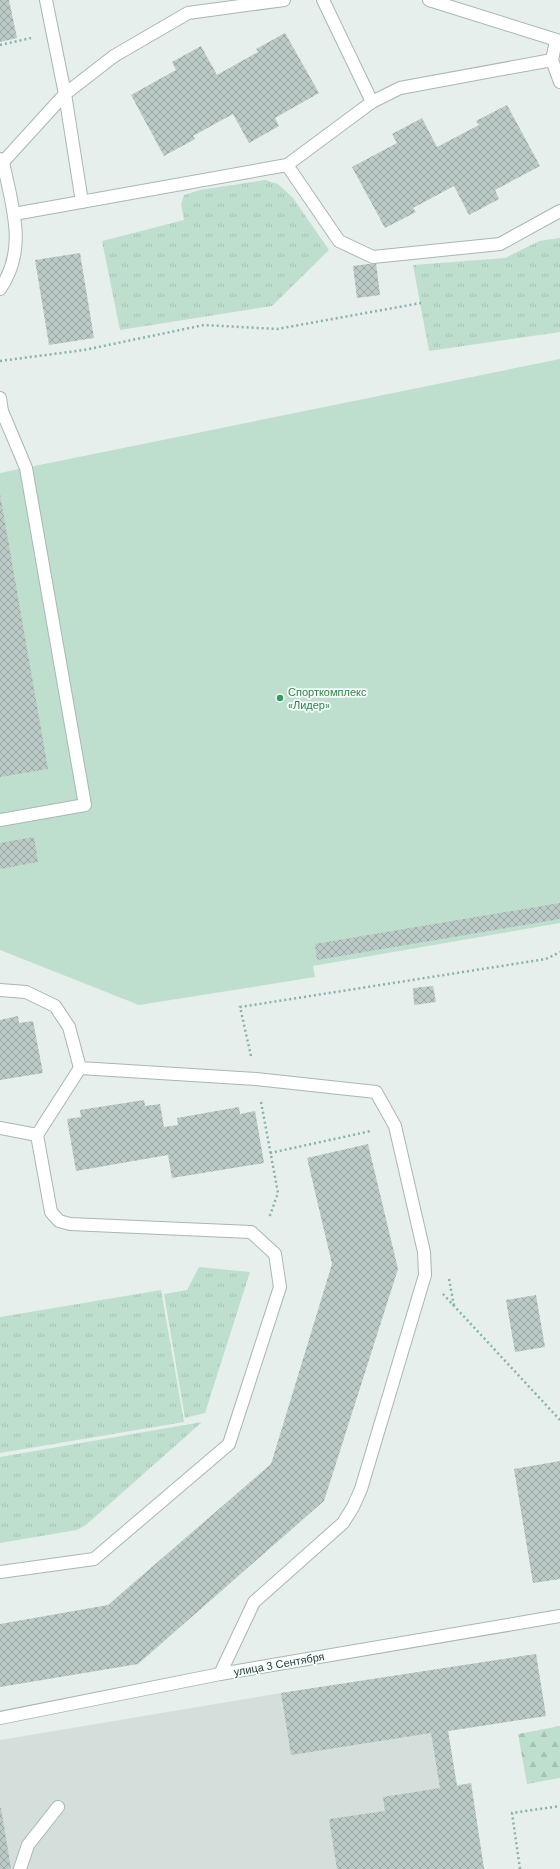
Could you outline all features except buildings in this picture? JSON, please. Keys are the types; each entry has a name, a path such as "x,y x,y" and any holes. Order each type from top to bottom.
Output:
{"street":[{"path":"46,0 65,94 82,202"},
{"path":"0,289 8,278 15,260 16,240 14,214 2,160 65,94 114,56 188,13 284,0"},
{"path":"323,0 372,102"},
{"path":"429,0 558,41 552,60 560,82"},
{"path":"14,214 287,165 372,102 400,88 552,60"},
{"path":"287,165 339,241 373,257 500,244 560,211"},
{"path":"0,398 2,411 26,468 85,805 0,820"},
{"path":"0,990 26,992 55,1006 69,1027 80,1068 37,1135 51,1212 59,1221 70,1224 251,1232 275,1254 280,1287 229,1444 94,1559 0,1572"},
{"path":"80,1068 256,1080 376,1092 395,1126 424,1252 425,1275 361,1489 353,1508 343,1524 254,1602 220,1674"},
{"path":"0,1128 37,1135"},
{"name":"улица 3 Сентября","path":"0,1718 220,1674 560,1616"},
{"path":"20,1869 28,1845 58,1807"}],"path":[{"path":"0,45 53,34"},
{"path":"0,361 84,350 204,326 277,328 421,303"},
{"path":"261,1241 278,1193 240,1007 546,959 560,952"},
{"path":"425,1275 560,1420"},
{"path":"520,1869 512,1813 560,1806"}],"shaded area":[{"path":"536,1654 546,1716 448,1731 457,1785 471,1783 484,1869 0,1869 0,1740 281,1693"}],"green space":[{"path":"265,180 278,184 293,198 329,250 272,306 120,330 102,241 184,220 181,204 184,195 200,190"},
{"path":"560,238 560,332 429,351 413,265 505,258 539,241"},
{"name":"Спорткомплекс «Лидер»","path":"560,359 560,923 313,966 315,977 139,1005 0,950 0,473"},
{"path":"199,1267 250,1272 205,1413 185,1418 164,1294 187,1290"},
{"path":"161,1290 184,1422 0,1453 0,1317"},
{"path":"202,1422 86,1525 77,1530 0,1543 0,1457"},
{"path":"560,1726 560,1778 527,1784 518,1734"}],"place":[{"name":"Спорткомплекс «Лидер»","path":"280,698"}]}
